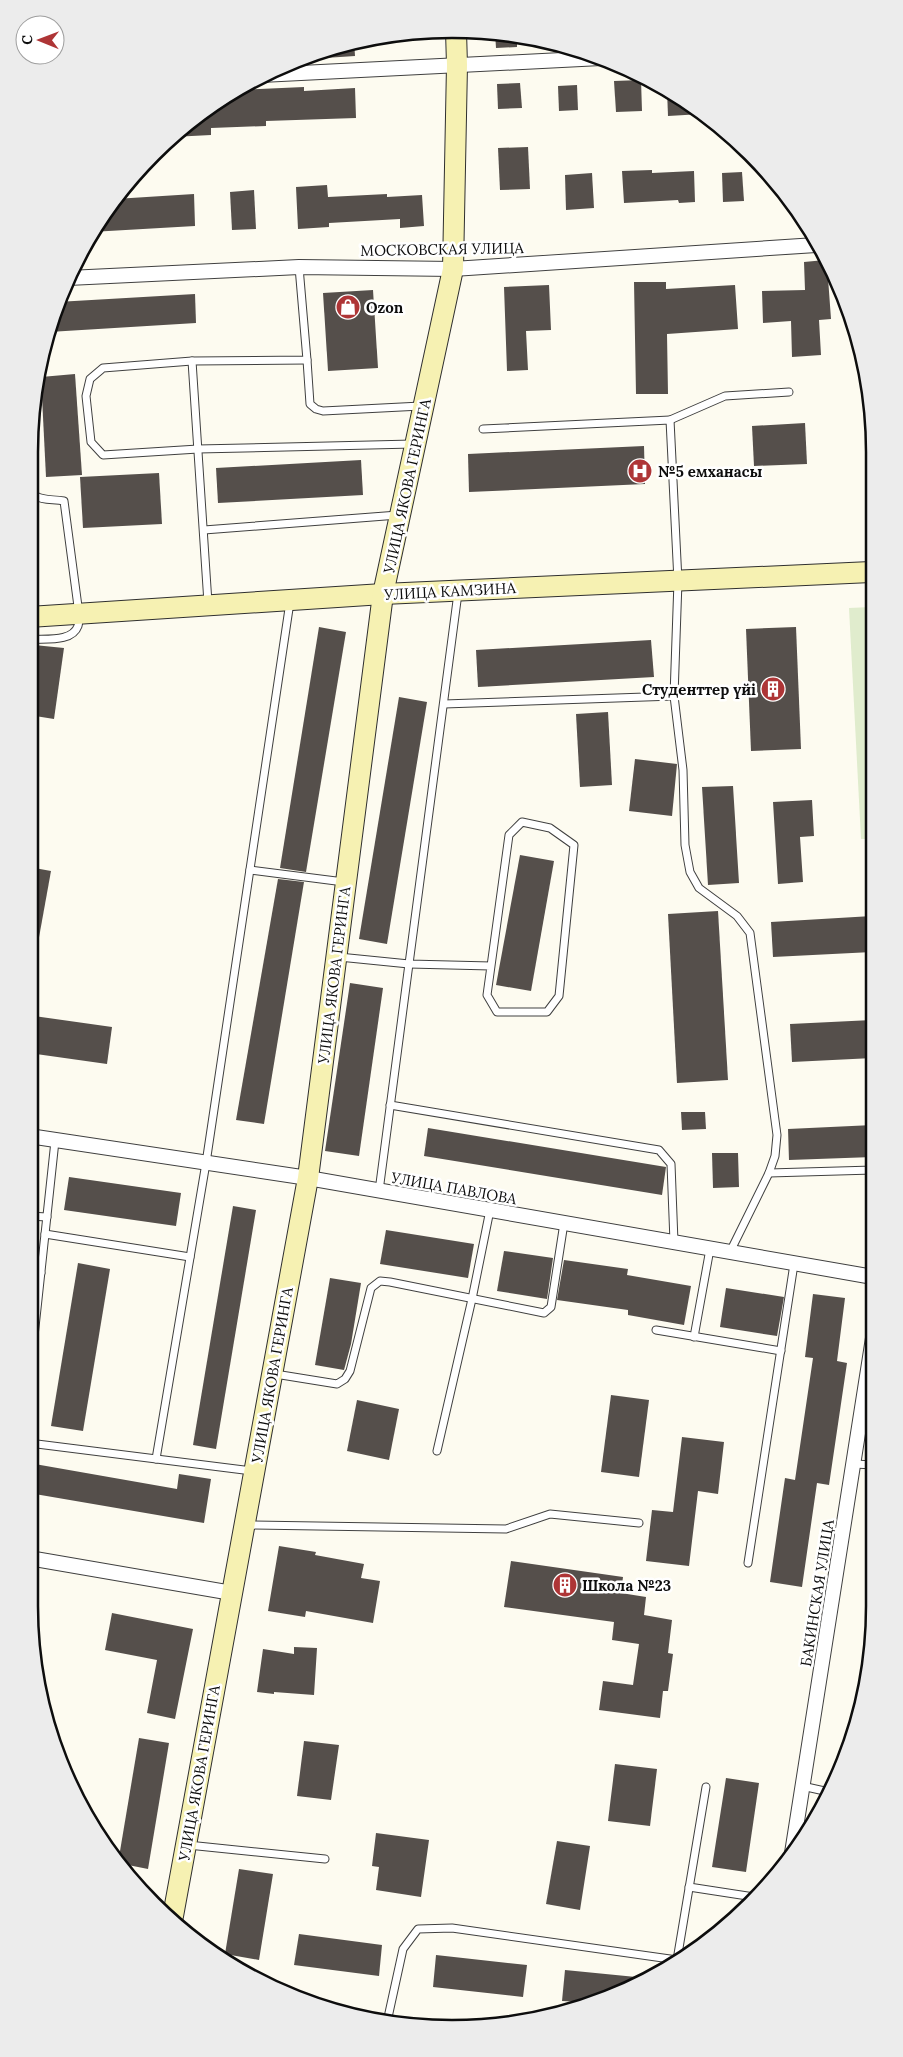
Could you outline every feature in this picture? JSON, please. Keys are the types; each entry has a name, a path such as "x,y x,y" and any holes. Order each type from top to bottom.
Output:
{"street":[{"name":"УЛИЦА ЯКОВА ГЕРИНГА","path":"174,1912 308,1178 384,594 453,268 456,38"},
{"path":"284,73 584,59"},
{"name":"МОСКОВСКАЯ УЛИЦА","path":"76,278 299,267 453,268 810,245"},
{"name":"УЛИЦА КАМЗИНА","path":"38,616 458,590 866,572"},
{"name":"УЛИЦА ПАВЛОВА","path":"38,1138 308,1178 866,1276"},
{"name":"БАКИНСКАЯ УЛИЦА","path":"794,1839 866,1388"},
{"path":"38,1560 232,1593"}],"lane":[{"path":"299,267 310,404 316,409 323,411 424,406"},
{"path":"307,360 192,361 103,368 90,379 86,396 91,442 103,455 198,449 416,444"},
{"path":"192,361 208,605"},
{"path":"483,429 670,420 725,396 789,392"},
{"path":"670,420 678,581 674,696 683,770 685,845 690,872 699,888 737,916 750,933 777,1135 775,1156 769,1173 730,1252"},
{"path":"38,498 64,501 80,614 78,627 71,635 56,639 38,640"},
{"path":"204,530 401,514"},
{"path":"379,1191 458,590"},
{"path":"156,1459 206,1163 290,600"},
{"path":"444,704 674,696"},
{"path":"522,822 550,828 574,845 559,996 548,1012 497,1012 487,995 491,966 508,835 522,822"},
{"path":"250,870 346,883"},
{"path":"336,957 409,964 491,966"},
{"path":"390,1105 659,1150 671,1164 674,1242"},
{"path":"38,1300 55,1141"},
{"path":"769,1173 866,1170"},
{"path":"437,1451 472,1299 490,1210"},
{"path":"38,1216 47,1217"},
{"path":"272,1374 337,1384 345,1379 350,1371 371,1288 380,1281 544,1313 551,1307 564,1223"},
{"path":"45,1234 190,1257"},
{"path":"694,1337 710,1249"},
{"path":"748,1563 794,1264"},
{"path":"656,1330 781,1351"},
{"path":"38,1444 254,1472"},
{"path":"854,1464 866,1465"},
{"path":"244,1524 506,1529 550,1514 639,1524"},
{"path":"802,1786 822,1790"},
{"path":"678,1952 706,1787"},
{"path":"186,1845 325,1859"},
{"path":"689,1887 746,1896"},
{"path":"389,2015 403,1949 418,1929 452,1928 667,1959"}],"green space":[{"path":"866,607 866,839 861,839 849,608"}],"building":[{"path":"495,40 517,43 517,47 496,48"},
{"path":"355,49 355,56 321,58"},
{"path":"635,80 641,83 642,111 616,112 614,81"},
{"path":"520,83 522,108 498,109 497,84"},
{"path":"577,85 578,110 559,111 558,86"},
{"path":"304,87 304,91 355,88 356,118 266,121 266,126 211,128 211,135 183,136 221,107 252,89"},
{"path":"667,98 692,115 668,116"},
{"path":"528,147 530,189 500,190 498,148"},
{"path":"652,170 652,173 694,171 695,202 679,203 678,200 624,203 622,171"},
{"path":"742,172 744,201 723,202 722,173"},
{"path":"592,173 594,208 566,210 565,175"},
{"path":"327,185 328,197 387,194 387,197 422,195 424,226 400,228 400,219 329,223 329,227 298,229 296,187"},
{"path":"254,190 256,229 232,230 230,192"},
{"path":"194,194 195,226 101,231 123,198"},
{"path":"819,261 823,268 828,280 831,319 819,320 821,355 792,357 791,321 763,323 762,291 805,290 804,262"},
{"path":"634,282 666,282 666,289 735,285 738,329 667,334 668,394 636,394"},
{"path":"549,285 551,330 526,331 528,370 507,371 504,287"},
{"path":"373,290 378,368 328,371 323,293"},
{"path":"195,294 196,323 55,332 66,302"},
{"path":"75,374 82,475 46,477 42,392 44,377"},
{"path":"805,423 807,464 754,466 752,426"},
{"path":"644,446 645,484 469,492 468,454"},
{"path":"361,460 363,495 218,503 216,468"},
{"path":"159,473 162,524 83,528 80,477"},
{"path":"319,627 346,632 306,872 280,868"},
{"name":"Студенттер үйі","path":"796,627 801,749 751,751 746,629"},
{"path":"651,640 654,677 478,687 476,650"},
{"path":"38,645 64,648 54,719 38,716"},
{"path":"399,697 427,702 387,944 359,939"},
{"path":"608,712 612,785 580,787 576,714"},
{"path":"635,759 677,764 672,816 629,811"},
{"path":"733,786 739,883 708,885 702,787"},
{"path":"812,800 814,836 800,837 803,882 778,884 773,802"},
{"path":"520,855 554,861 531,991 496,985"},
{"path":"38,869 51,871 38,943"},
{"path":"278,879 304,882 264,1124 236,1120"},
{"path":"718,911 728,1080 677,1083 668,914"},
{"path":"866,916 866,952 773,957 771,922"},
{"path":"350,983 383,988 359,1156 325,1151"},
{"path":"38,1017 112,1027 107,1064 38,1054"},
{"path":"866,1020 866,1058 792,1062 790,1024"},
{"path":"681,1112 705,1112 706,1129 682,1130"},
{"path":"866,1125 866,1157 789,1160 788,1129"},
{"path":"428,1128 666,1167 662,1195 424,1156"},
{"path":"712,1153 738,1153 739,1187 713,1188"},
{"path":"69,1177 181,1193 176,1226 64,1210"},
{"path":"233,1206 256,1210 216,1449 193,1445"},
{"path":"386,1230 474,1244 468,1278 380,1264"},
{"path":"504,1251 553,1258 547,1299 497,1291"},
{"path":"564,1260 628,1269 627,1275 691,1286 684,1325 628,1315 628,1310 557,1300"},
{"path":"78,1263 110,1269 83,1431 51,1426"},
{"path":"330,1278 361,1283 351,1344 344,1370 315,1365"},
{"path":"726,1288 784,1297 777,1336 720,1327"},
{"path":"813,1294 845,1298 837,1361 847,1363 829,1485 817,1483 802,1587 770,1582 785,1478 795,1480 813,1358 805,1357"},
{"path":"611,1395 649,1400 639,1477 601,1472"},
{"path":"357,1400 399,1409 389,1460 347,1451"},
{"path":"682,1437 724,1442 718,1494 698,1491 689,1566 646,1561 652,1510 673,1512"},
{"path":"38,1465 177,1489 179,1474 211,1479 204,1523 38,1495"},
{"path":"279,1546 316,1552 315,1555 364,1564 361,1578 380,1581 373,1623 306,1611 305,1617 268,1611"},
{"path":"511,1561 623,1577 621,1593 646,1597 644,1615 672,1620 668,1653 673,1654 668,1691 663,1691 660,1718 599,1710 603,1681 633,1685 639,1644 612,1640 614,1622 504,1607"},
{"path":"112,1613 193,1629 175,1719 147,1713 157,1660 105,1650"},
{"path":"294,1647 317,1648 314,1695 257,1692 263,1649 294,1654"},
{"path":"139,1738 169,1743 148,1869 129,1865 120,1853"},
{"path":"304,1741 339,1745 331,1800 297,1796"},
{"path":"615,1764 657,1769 650,1826 608,1821"},
{"path":"726,1778 759,1783 746,1872 712,1867"},
{"path":"376,1833 429,1840 421,1897 376,1890 379,1867 372,1866"},
{"path":"557,1841 590,1846 580,1910 546,1904"},
{"path":"239,1869 273,1874 259,1960 225,1953"},
{"path":"299,1934 382,1945 379,1976 294,1965"},
{"path":"436,1955 527,1965 523,1997 433,1987"},
{"path":"565,1970 635,1977 585,1998 572,2002 562,2001"}],"place":[{"name":"Ozon","path":"348,307"},
{"name":"№5 емханасы","path":"640,471"},
{"name":"Студенттер үйі","path":"773,689"},
{"name":"Школа №23","path":"565,1585"}]}
